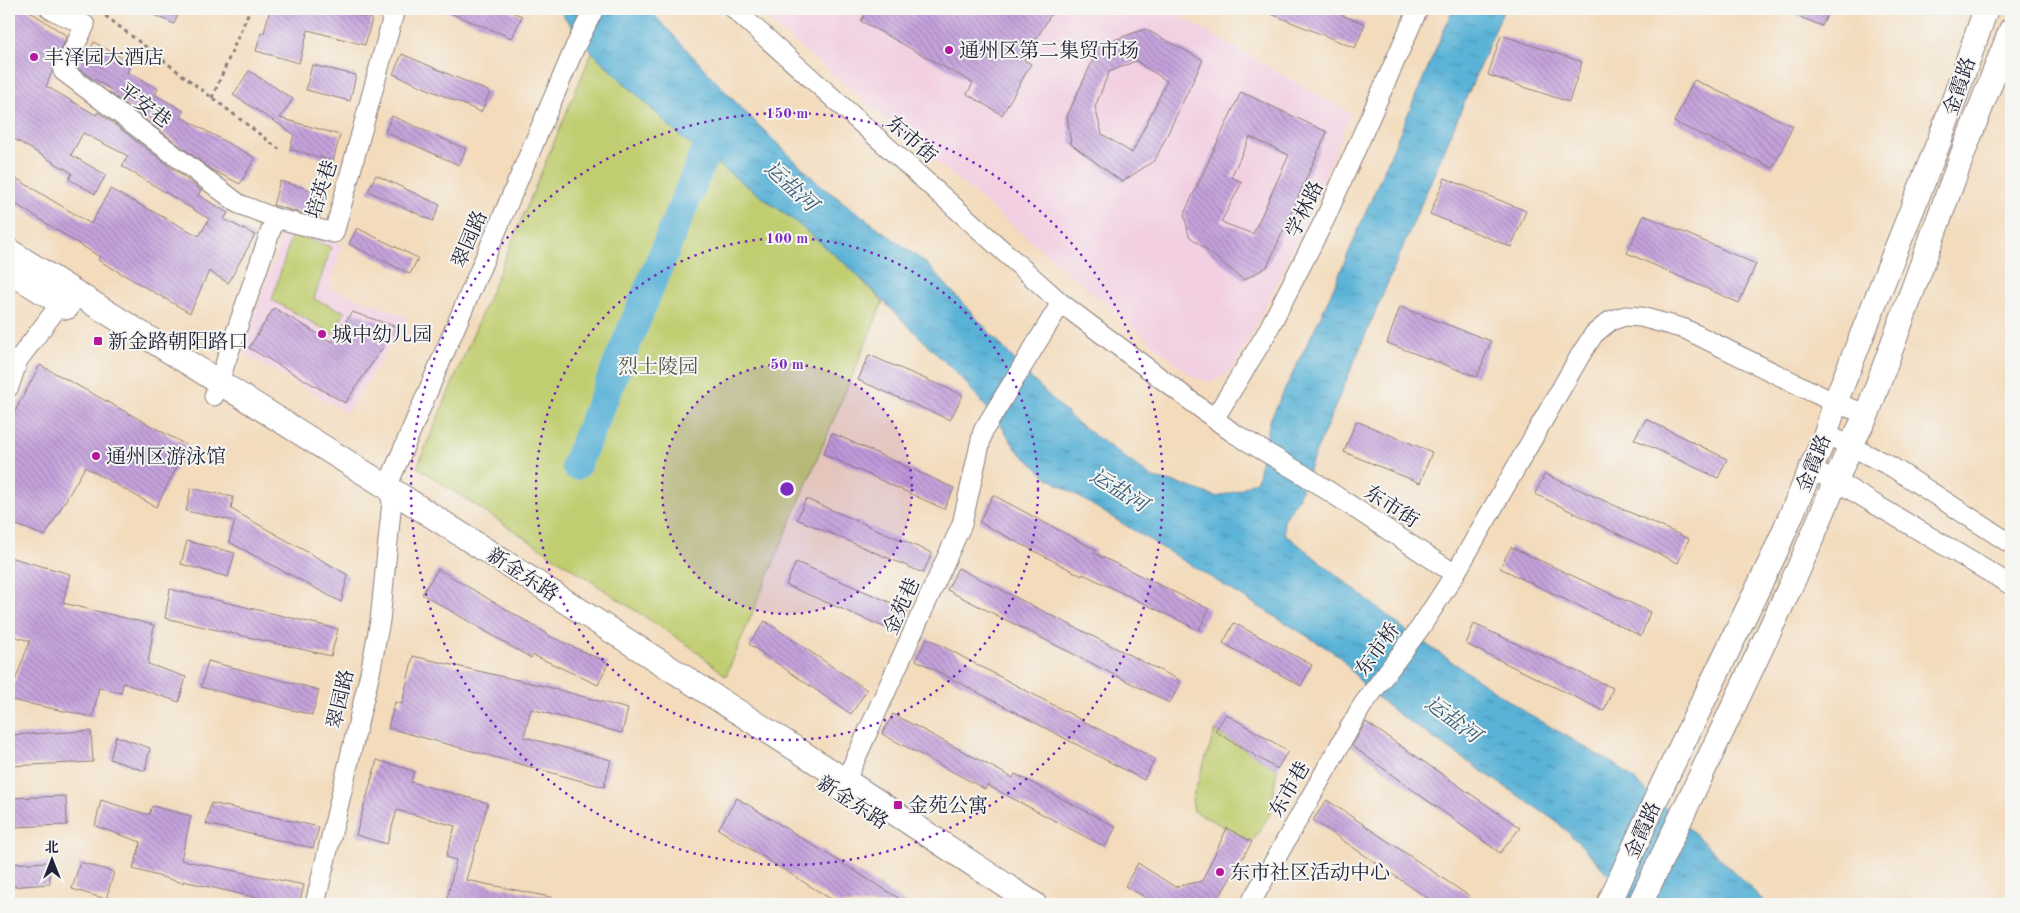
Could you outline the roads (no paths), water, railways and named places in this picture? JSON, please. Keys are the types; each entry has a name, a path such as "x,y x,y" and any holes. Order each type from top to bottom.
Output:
{"main road":[{"name":"金霞路","path":"1610,902 1660,790 1774,555 1826,434 1835,403 1940,139 1986,9"},
{"name":"金霞路","path":"1640,904 1799,568 1851,446 1867,414 1962,154 2011,30"},
{"name":"新金东路","path":"9,251 216,389"},
{"name":"新金东路","path":"9,271 61,303 216,389 389,494 843,787 1034,904"},
{"name":"新金东路","path":"843,787 1010,904"}],"street":[{"name":"平安巷","path":"50,9 85,25 64,72 239,204 275,218"},
{"name":"培英巷","path":"216,389 275,218 334,233 395,9"},
{"name":"翠园路","path":"315,904 370,673 380,620 389,494 575,47 594,9"},
{"name":"东市街","path":"734,9 1061,303 1232,432 1304,475 1455,574"},
{"name":"学林路","path":"1214,419 1265,336 1325,219 1418,9"},
{"path":"9,387 18,360 61,303"},
{"name":"金苑巷","path":"843,787 962,524 983,431 1061,303"},
{"name":"东市桥","path":"1370,697 1420,628 1455,574 1581,354 1594,334 1610,320 1624,316 1641,318 1685,329 1835,403 1867,414"},
{"path":"1826,434 1892,467 2011,544"},
{"path":"1810,470 1836,481 2011,584"},
{"name":"东市巷","path":"1250,904 1362,706 1370,697"}],"water":[{"name":"运盐河","path":"558,9 649,9 738,105 820,185 927,264 1031,378 1076,422 1153,478 1181,484 1217,497 1237,491 1257,480 1270,420 1326,305 1453,9 1504,9 1298,498 1284,520 1284,533 1404,629 1524,711 1622,769 1697,836 1767,904 1635,904 1584,848 1557,822 1398,714 1367,689 1338,655 1048,478 1016,449 1000,424 966,383 848,266 792,219 682,138 592,52"}],"waterway":[{"path":"576,465 719,119"}],"place":[{"name":"通州区第二集贸市场","path":"949,50"},
{"name":"丰泽园大酒店","path":"34,57"},
{"name":"城中幼儿园","path":"322,334"},
{"name":"新金路朝阳路口","path":"98,341"},
{"name":"通州区游泳馆","path":"96,456"},
{"name":"金苑公寓","path":"898,805"},
{"name":"东市社区活动中心","path":"1220,872"}],"park label":[{"name":"烈士陵园","path":"658,366"}]}
